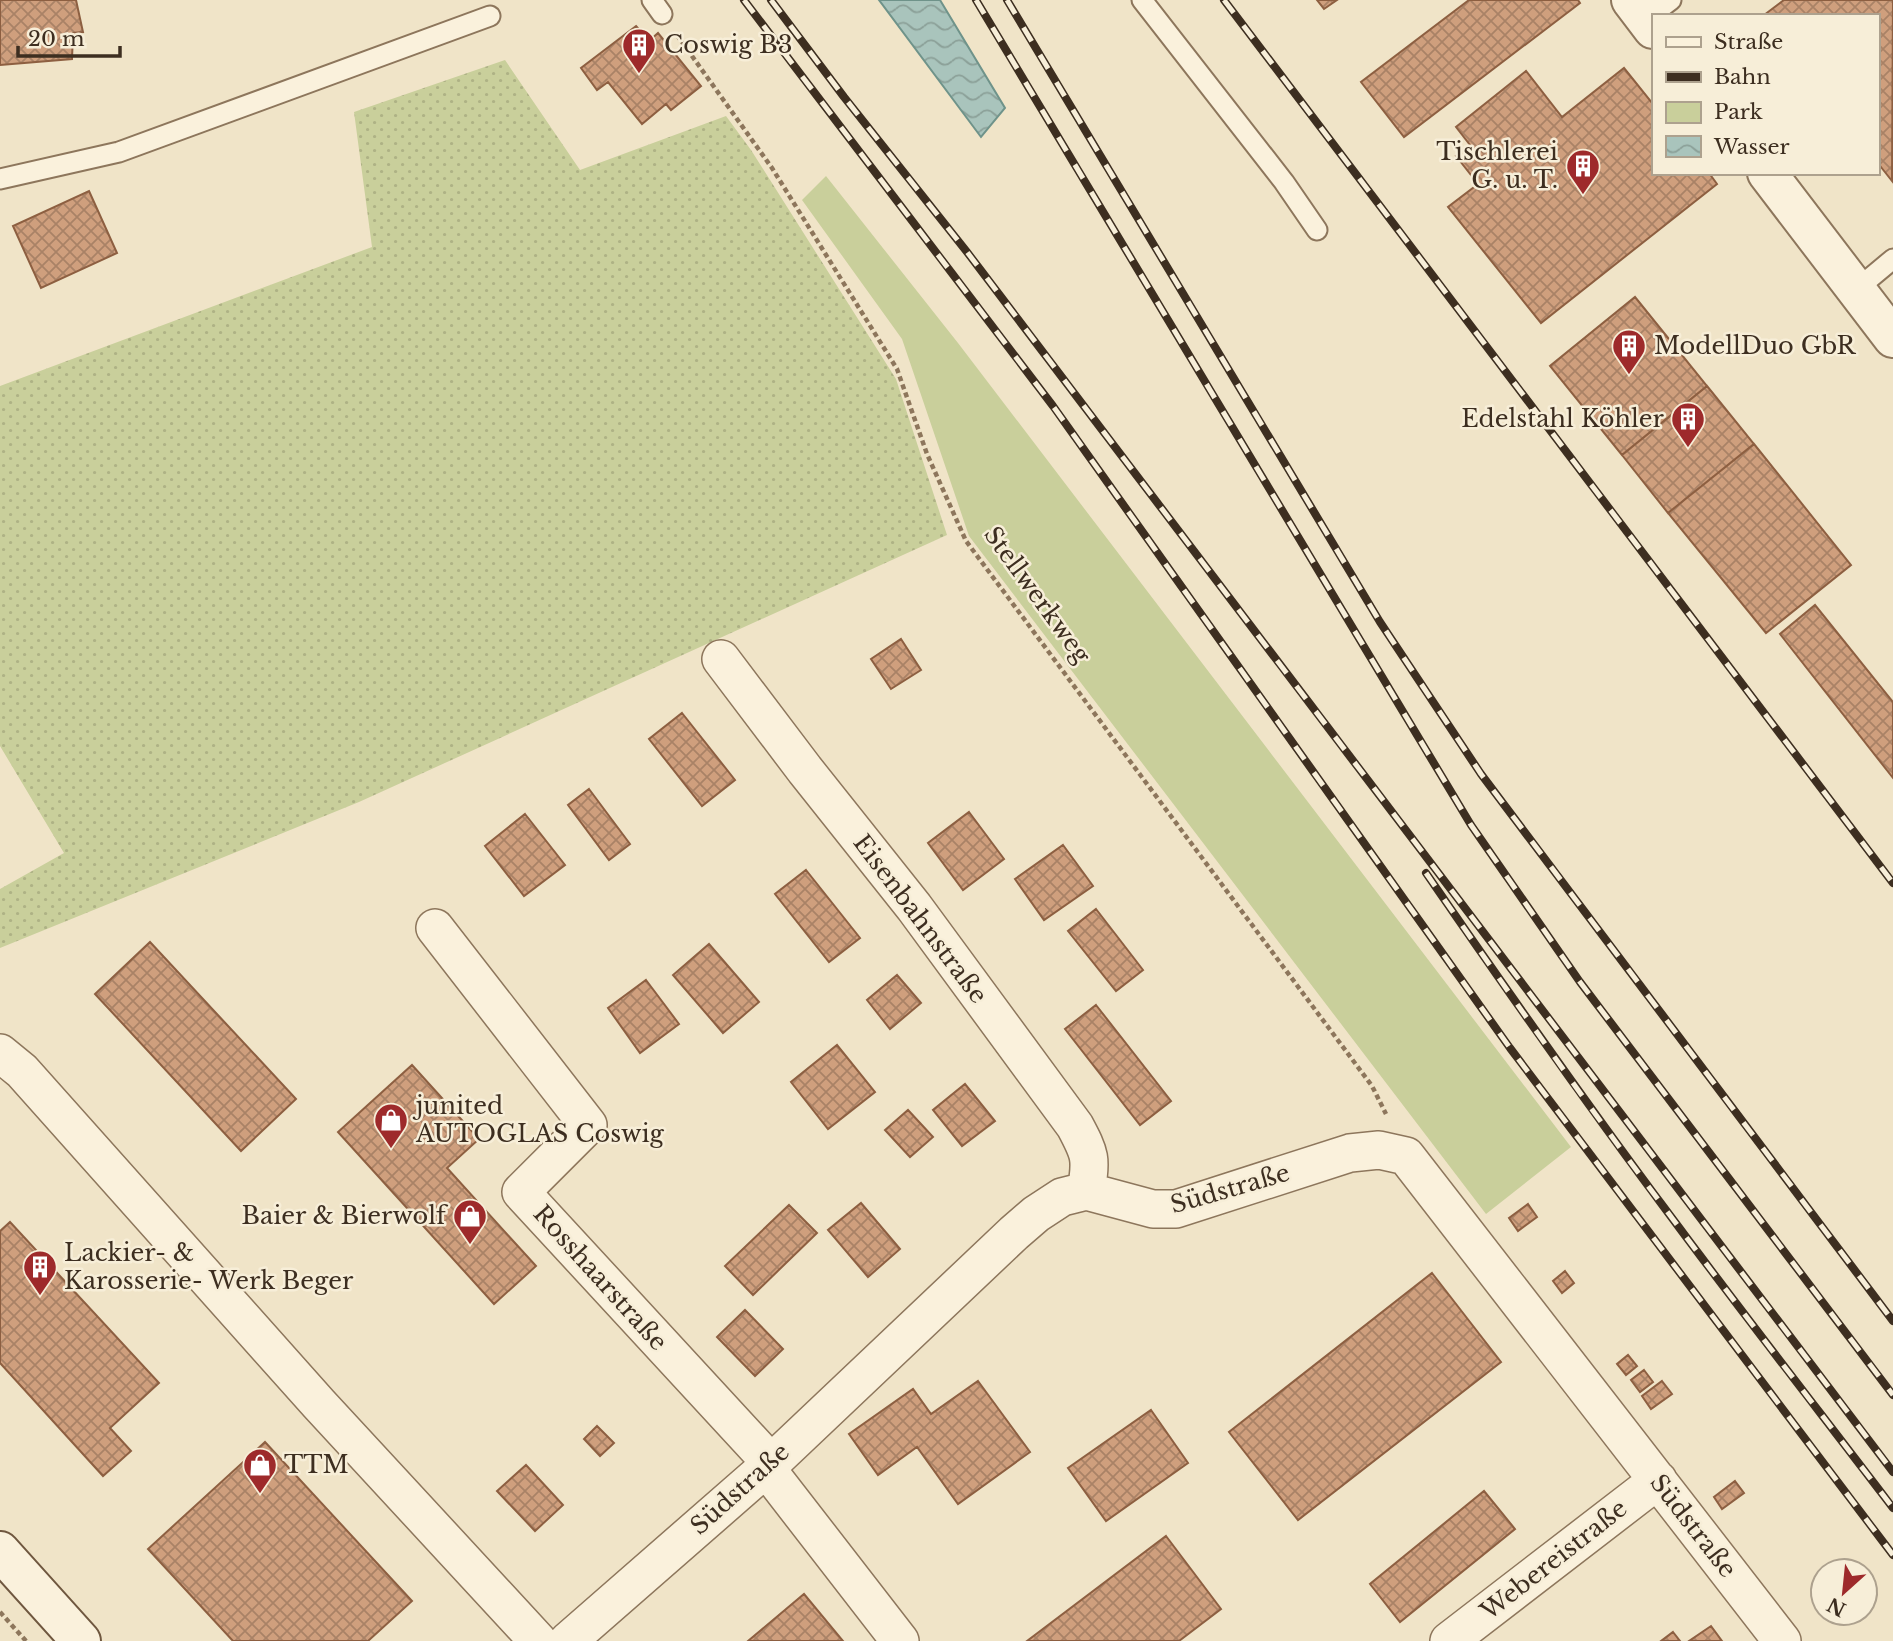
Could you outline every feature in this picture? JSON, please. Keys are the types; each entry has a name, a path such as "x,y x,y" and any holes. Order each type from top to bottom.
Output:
{"street":[{"path":"1768,175 1893,338"},
{"name":"Eisenbahnstraße","path":"721,659 914,907 1074,1126 1086,1147 1091,1167 1086,1191"},
{"name":"Rosshaarstraße","path":"435,928 588,1125 521,1192 768,1466 900,1641"},
{"path":"0,1053 22,1071 319,1404 538,1641"},
{"name":"Südstraße","path":"568,1641 768,1466 1021,1227 1062,1197 1086,1191 1153,1209 1176,1209 1350,1153 1379,1150 1406,1156 1782,1641"},
{"name":"Webereistraße","path":"1449,1641 1658,1480"},
{"path":"0,1551 81,1641"}],"lane":[{"path":"1142,0 1276,172 1317,230"},
{"path":"0,179 119,152 489,16"},
{"path":"1857,289 1893,258"}],"path":[{"name":"Stellwerkweg","path":"657,7 772,168 897,369 927,454 965,541 1372,1086 1406,1156"},
{"path":"0,1612 26,1641"}],"green space":[{"path":"505,60 580,170 726,116 751,150 896,379 947,535 359,802 0,948 0,889 64,853 0,746 0,386 372,247 354,112"},
{"path":"826,176 958,343 1571,1147 1486,1214 969,536 902,339 802,200"}],"water":[{"path":"879,0 940,0 1005,108 981,137"}],"building":[{"path":"0,0 76,0 83,32 73,33 72,59 0,65"},
{"path":"1317,0 1337,0 1324,9"},
{"path":"1469,0 1578,0 1580,3 1404,137 1361,82"},
{"path":"1784,0 1893,0 1892,181 1879,165 1879,14 1765,14"},
{"name":"Coswig B3","path":"636,26 649,41 658,33 701,86 671,110 666,104 642,124 608,82 597,90 581,68"},
{"name":"Tischlerei G. u. T.","path":"1624,68 1652,103 1652,175 1710,175 1717,184 1541,323 1448,207 1478,184 1456,156 1470,145 1456,127 1526,71 1562,117"},
{"path":"89,191 117,253 41,288 13,226"},
{"name":"ModellDuo GbR","path":"1635,297 1707,386 1622,455 1550,366"},
{"name":"Edelstahl Köhler","path":"1707,386 1754,444 1668,513 1622,455"},
{"path":"1754,444 1851,565 1766,633 1668,513"},
{"path":"1815,605 1893,702 1893,778 1780,634"},
{"path":"901,639 921,670 891,689 871,659"},
{"path":"682,713 735,780 702,806 649,739"},
{"path":"589,789 630,844 609,860 568,805"},
{"path":"969,812 1004,859 963,890 928,843"},
{"path":"525,814 565,865 524,896 485,846"},
{"path":"1063,845 1093,886 1044,920 1015,879"},
{"path":"806,870 860,938 829,962 775,894"},
{"path":"1096,909 1143,970 1116,991 1068,931"},
{"path":"150,942 296,1099 241,1151 95,994"},
{"path":"709,944 759,1002 723,1033 673,975"},
{"path":"897,975 921,1003 890,1029 867,1000"},
{"path":"646,980 679,1024 640,1053 608,1008"},
{"path":"1096,1005 1171,1101 1140,1125 1065,1029"},
{"path":"837,1045 875,1092 828,1129 791,1082"},
{"path":"412,1065 479,1139 447,1168 536,1266 494,1304 338,1132"},
{"path":"965,1084 995,1121 962,1146 933,1110"},
{"path":"908,1110 933,1137 910,1157 885,1130"},
{"path":"861,1203 900,1249 868,1277 828,1230"},
{"path":"1528,1204 1537,1217 1518,1231 1509,1218"},
{"path":"789,1205 817,1233 753,1295 725,1266"},
{"name":"Lackier- & Karosserie- Werk Beger","path":"10,1222 159,1383 110,1428 131,1451 103,1476 0,1363 0,1231"},
{"path":"1565,1271 1574,1283 1562,1293 1553,1281"},
{"path":"1432,1273 1501,1362 1298,1520 1229,1432"},
{"path":"745,1310 783,1349 755,1376 717,1337"},
{"path":"1628,1355 1637,1366 1626,1375 1617,1364"},
{"path":"1644,1370 1653,1382 1640,1392 1631,1380"},
{"path":"978,1381 1030,1452 958,1504 917,1447 878,1475 849,1434 913,1389 931,1414"},
{"path":"1662,1381 1672,1394 1651,1409 1642,1396"},
{"path":"1151,1410 1188,1463 1106,1521 1068,1468"},
{"path":"597,1426 614,1443 600,1456 584,1439"},
{"name":"TTM","path":"265,1442 412,1601 368,1641 233,1641 148,1549"},
{"path":"526,1465 563,1505 535,1531 497,1491"},
{"path":"1735,1481 1744,1493 1722,1509 1714,1497"},
{"path":"1484,1491 1515,1529 1400,1622 1370,1584"},
{"path":"1166,1536 1221,1609 1179,1641 1027,1641"},
{"path":"804,1594 843,1641 748,1641"},
{"path":"1711,1626 1722,1641 1689,1641"},
{"path":"1673,1632 1680,1641 1661,1641"}],"railway":[{"path":"744,0 1053,406 1510,1048 1893,1555"},
{"path":"771,0 967,252 1893,1472"},
{"path":"976,0 1471,825 1580,982 1893,1395"},
{"path":"1007,0 1380,622 1481,774 1893,1321"},
{"path":"1224,0 1893,883"},
{"path":"1426,873 1640,1175 1893,1508"}],"place":[{"name":"Coswig B3","path":"639,75"},
{"name":"Tischlerei G. u. T.","path":"1583,196"},
{"name":"ModellDuo GbR","path":"1629,376"},
{"name":"Edelstahl Köhler","path":"1688,449"},
{"name":"junited AUTOGLAS Coswig","path":"391,1150"},
{"name":"Baier & Bierwolf","path":"470,1246"},
{"name":"Lackier- & Karosserie- Werk Beger","path":"40,1297"},
{"name":"TTM","path":"260,1495"}]}
